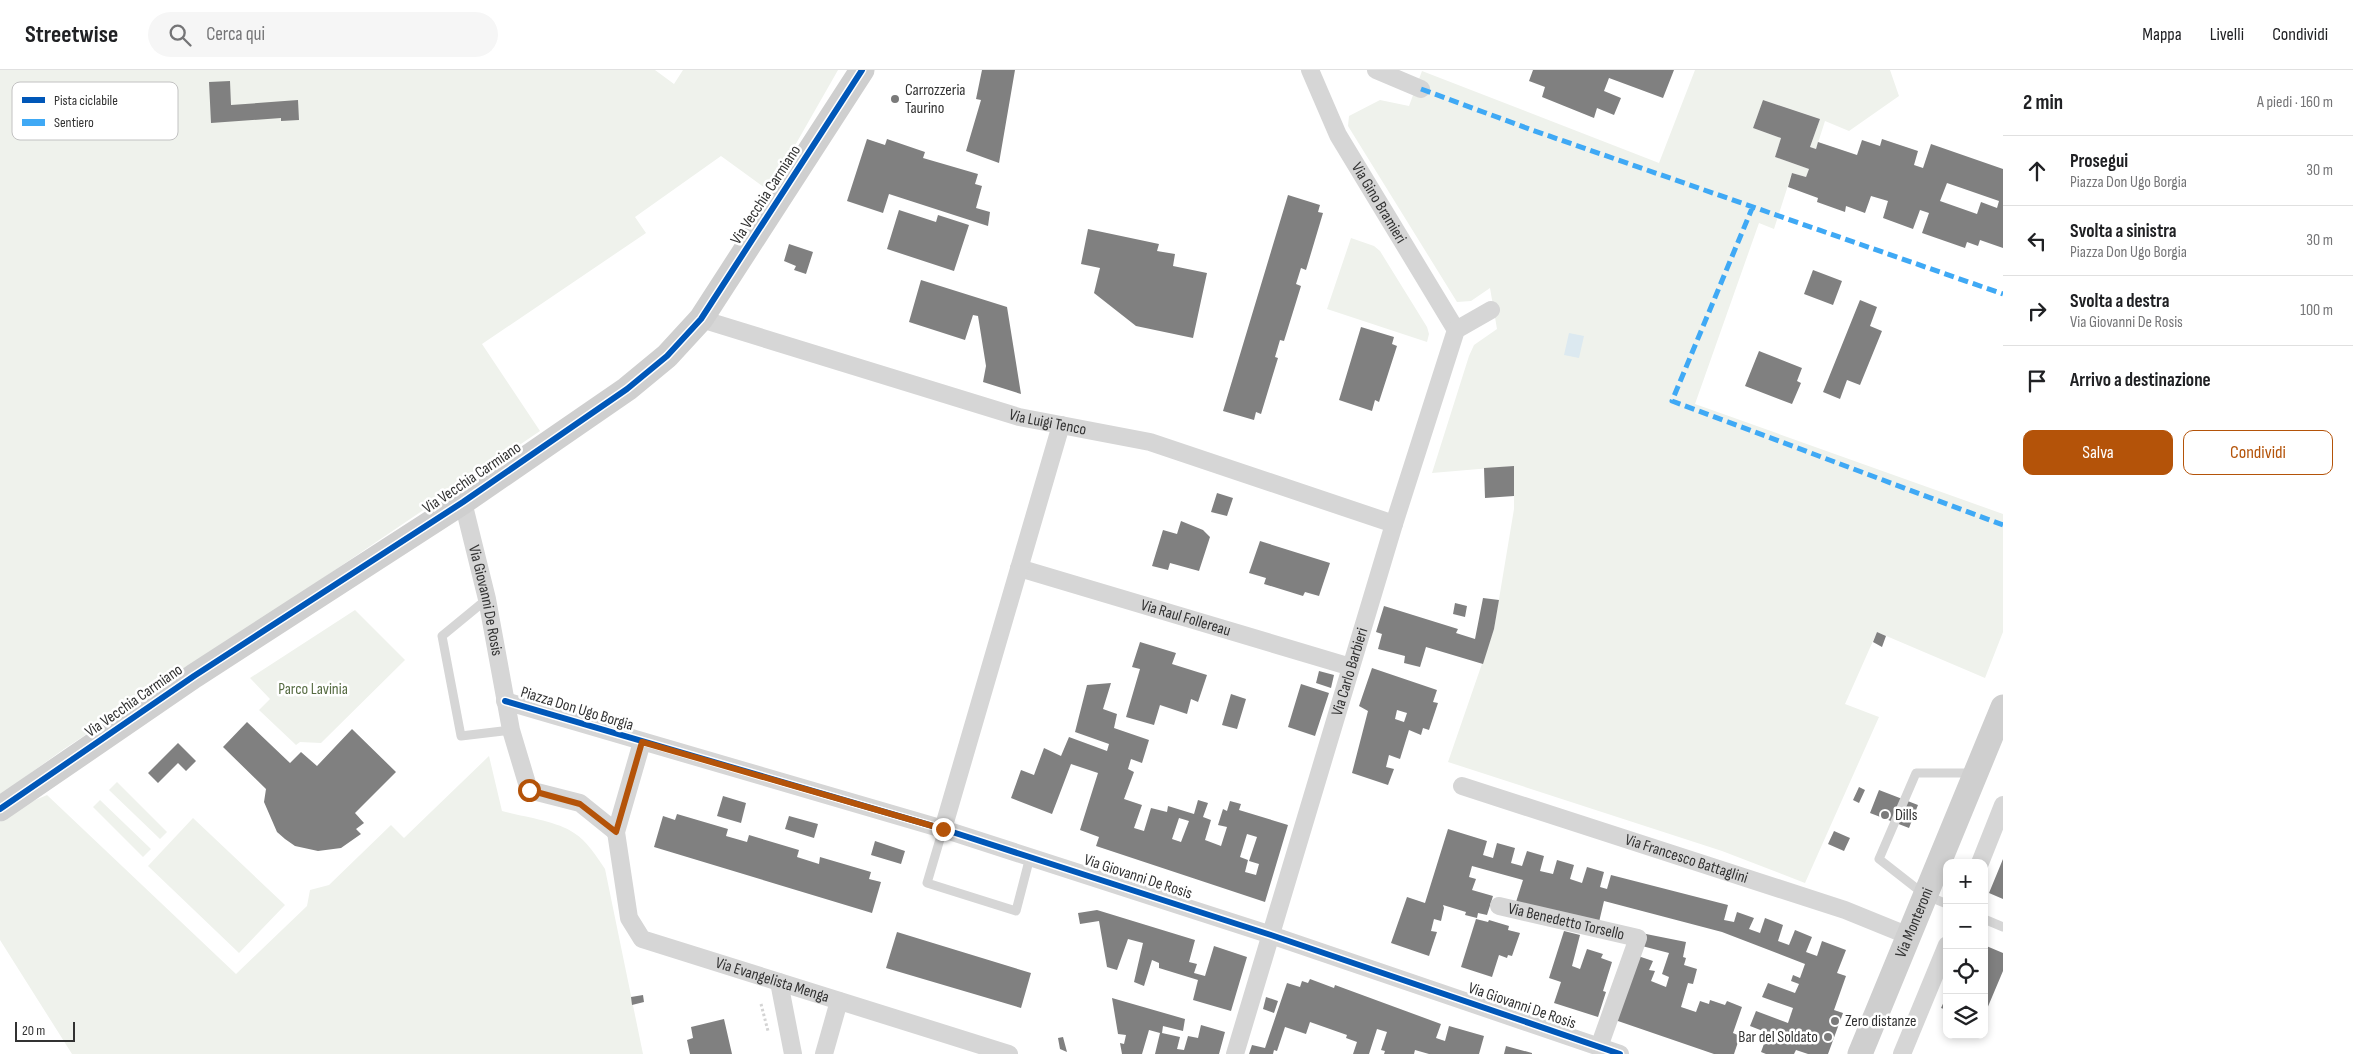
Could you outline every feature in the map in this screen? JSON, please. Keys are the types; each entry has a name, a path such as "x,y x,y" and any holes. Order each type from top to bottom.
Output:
{"street":[{"name":"Via Vecchia Carmiano","path":"0,809 202,670 463,502 627,389 667,356 701,319 862,70"},
{"name":"Via Gino Bramieri","path":"1310,70 1338,135 1456,330"},
{"path":"1376,70 1421,89"},
{"path":"1456,330 1491,310"},
{"name":"Via Luigi Tenco","path":"701,319 1019,418 1150,442 1394,524"},
{"name":"Via Carlo Barbieri","path":"1235,1054 1394,524 1456,330"},
{"path":"943,829 1061,425"},
{"name":"Via Giovanni De Rosis","path":"463,502 487,599 505,701"},
{"name":"Via Raul Follereau","path":"1019,568 1351,667"},
{"name":"Piazza Don Ugo Borgia","path":"505,701 642,742 616,832 580,804 529,790 510,730 505,701"},
{"name":"Via Monteroni","path":"1860,1054 1909,936 1936,899 1976,773 2003,707"},
{"name":"Via Giovanni De Rosis","path":"642,742 943,829 1271,935 1620,1054"},
{"name":"Via Francesco Battaglini","path":"1462,786 1845,910 1909,936"},
{"path":"1982,859 2003,805"},
{"name":"Via Evangelista Menga","path":"616,832 629,918 642,939 1009,1054"},
{"name":"Via Benedetto Torsello","path":"1499,906 1638,938 1599,1047"},
{"path":"1902,1054 1945,949"},
{"path":"779,982 793,1054"},
{"path":"824,1054 839,1000"}],"lane":[{"path":"487,599 442,636 461,736 510,730"},
{"path":"1936,899 1879,859 1916,773 1976,773"},
{"path":"943,829 927,884 1016,911 1030,857"},
{"path":"1988,921 2003,927"}],"green space":[{"path":"0,70 655,70 674,84 683,70 838,70 769,191 721,156 635,217 646,233 482,344 540,431 270,614 64,749 0,795"},
{"path":"1695,70 1890,70 1899,96 1849,131 1825,121 1816,149 1810,147 1820,119 1763,100 1753,128 1781,138 1775,157 1809,169 1806,177 1792,173 1774,229 1759,223 1695,404 2003,514 2003,632 1985,678 1877,632 1845,704 1879,717 1805,883 1722,851 1448,762 1494,629 1514,509 1514,466 1432,473 1469,356 1474,345 1497,329 1490,288 1471,301 1457,302 1348,126 1349,116 1380,100 1409,106 1422,71 1659,163"},
{"path":"1351,238 1374,246 1380,251 1427,327 1429,334 1427,342 1327,309"},
{"name":"Parco Lavinia","path":"355,610 405,660 321,743 300,742 296,745 259,710 270,699 250,678"},
{"path":"489,756 502,811 549,822 567,829 579,836 605,869 643,1054 72,1054 0,940 0,822 24,805 47,795 236,974 307,906 310,890 329,885 391,825 404,838"},
{"path":"117,782 167,832 160,839 109,790"},
{"path":"100,800 151,849 143,857 93,807"},
{"path":"193,818 285,905 239,953 148,866"}],"shaded area":[{"path":"1569,333 1584,336 1579,358 1564,355"}],"building":[{"path":"982,70 1015,70 999,163 966,151 981,100 976,99"},
{"path":"1533,70 1674,70 1663,98 1609,78 1604,91 1621,98 1614,115 1597,108 1594,118 1542,97 1545,87 1529,81"},
{"path":"230,81 231,105 298,100 299,120 281,121 281,118 211,123 209,82"},
{"path":"1763,100 1820,119 1810,147 1816,149 1818,142 1857,155 1862,140 1880,146 1882,139 1918,151 1914,165 1923,168 1931,144 2003,169 2003,248 1980,240 1978,246 1967,242 1965,248 1922,233 1929,213 1920,210 1913,229 1883,218 1888,201 1871,196 1865,213 1846,206 1845,212 1817,202 1818,198 1788,187 1792,173 1806,177 1809,169 1775,157 1781,138 1753,128","holes":["1947,183 1999,201 1997,208 1981,202 1977,214 1940,201"]},
{"path":"867,139 885,145 887,139 925,152 923,158 978,174 975,184 982,186 976,208 990,212 988,226 889,194 883,213 847,201"},
{"path":"1288,195 1320,205 1318,212 1323,213 1306,270 1301,268 1296,284 1301,286 1284,341 1280,340 1275,357 1278,358 1261,414 1256,412 1254,420 1223,411"},
{"path":"899,210 936,222 938,215 969,225 954,271 887,249"},
{"path":"1088,229 1159,244 1157,251 1175,254 1173,266 1207,273 1193,338 1136,326 1094,293 1100,268 1081,264"},
{"path":"789,244 813,252 806,274 794,270 796,266 784,261"},
{"path":"1813,270 1842,281 1833,305 1804,294"},
{"path":"921,280 1007,307 1021,394 983,382 986,366 978,316 973,315 965,340 909,322"},
{"path":"1860,300 1877,307 1870,326 1882,331 1860,385 1847,380 1840,399 1823,392"},
{"path":"1361,327 1394,337 1392,344 1397,346 1379,402 1375,400 1372,411 1339,400"},
{"path":"1759,351 1802,368 1797,381 1801,383 1792,404 1745,386"},
{"path":"1514,466 1514,496 1485,498 1484,468"},
{"path":"1217,493 1233,498 1227,516 1211,512"},
{"path":"1181,521 1203,530 1210,537 1199,571 1170,563 1168,570 1152,566 1163,530 1177,534"},
{"path":"1260,541 1330,563 1319,596 1305,592 1303,596 1264,584 1266,578 1249,573"},
{"path":"1483,598 1499,600 1494,629 1483,664 1426,647 1420,667 1404,663 1405,656 1378,649 1382,634 1376,632 1384,606 1458,629 1456,633 1475,639"},
{"path":"1455,603 1467,606 1465,617 1453,614"},
{"path":"1877,632 1886,636 1882,647 1873,642"},
{"path":"1140,642 1176,653 1172,664 1207,675 1198,702 1191,699 1187,714 1160,705 1154,725 1126,717 1140,669 1132,667"},
{"path":"1372,668 1437,690 1433,702 1438,703 1429,730 1423,728 1421,735 1409,730 1400,759 1389,755 1386,767 1394,769 1388,785 1352,773 1368,711 1359,706","holes":["1397,710 1407,713 1404,722 1395,719"]},
{"path":"1319,671 1334,675 1331,688 1316,683"},
{"path":"1111,683 1103,709 1117,714 1114,728 1149,740 1142,763 1131,759 1128,769 1134,772 1124,799 1142,805 1134,828 1144,831 1151,808 1167,812 1168,806 1194,814 1198,800 1208,803 1203,817 1211,820 1205,840 1221,846 1227,827 1218,825 1223,809 1227,811 1230,801 1241,804 1239,810 1288,825 1265,902 1096,846 1099,837 1080,830 1098,773 1071,764 1052,814 1011,798 1021,770 1034,775 1044,748 1061,756 1069,737 1107,751 1109,744 1075,732 1087,685","holes":["1179,818 1189,821 1181,842 1172,839","1247,834 1257,837 1249,861 1259,864 1256,875 1245,872 1248,860 1240,857"]},
{"path":"1301,684 1329,693 1315,736 1288,727"},
{"path":"1231,694 1246,699 1237,729 1222,725"},
{"path":"247,722 290,763 301,752 317,766 352,729 396,772 355,813 364,823 356,829 361,834 341,848 318,851 295,846 277,832 264,802 266,789 223,747"},
{"path":"178,743 196,761 186,771 178,763 158,783 148,773"},
{"path":"1859,787 1865,790 1859,803 1853,800"},
{"path":"1879,790 1918,805 1909,828 1870,813"},
{"path":"723,796 746,803 741,823 717,816"},
{"path":"677,814 728,829 726,836 747,842 749,835 799,850 797,857 819,864 820,857 871,872 869,879 881,882 872,913 654,847 663,816 675,820"},
{"path":"789,816 818,824 814,838 785,829"},
{"path":"1448,829 1487,841 1483,855 1493,858 1497,843 1515,848 1511,863 1522,866 1527,851 1544,856 1540,871 1553,874 1557,860 1574,865 1570,879 1582,883 1587,867 1604,872 1600,887 1607,889 1611,875 1728,905 1724,920 1734,922 1737,912 1754,918 1749,929 1760,933 1765,918 1783,925 1778,941 1789,945 1795,930 1812,937 1806,952 1817,956 1822,941 1846,950 1837,973 1846,976 1834,1010 1843,1013 1828,1054 1808,1054 1796,1050 1794,1054 1766,1054 1761,1052 1768,1033 1750,1026 1756,1011 1788,1023 1793,1008 1762,997 1768,983 1795,993 1799,984 1791,981 1793,975 1800,978 1805,964 1722,932 1604,901 1599,922 1516,902 1523,880 1472,866 1469,877 1476,879 1472,890 1493,896 1487,915 1478,913 1477,918 1465,915 1466,912 1443,905 1441,921 1434,919 1431,931 1437,932 1429,956 1391,943 1407,897 1425,903"},
{"path":"1834,831 1850,838 1844,851 1828,844"},
{"path":"875,841 905,851 901,864 871,855"},
{"path":"2003,859 2003,899 1989,893"},
{"path":"1097,910 1195,940 1189,962 1197,964 1194,973 1205,976 1214,946 1247,957 1231,1011 1193,1000 1198,980 1159,968 1159,963 1152,960 1144,986 1134,982 1143,943 1128,939 1117,970 1107,967 1099,921 1080,924 1078,913"},
{"path":"1476,919 1488,922 1489,920 1509,926 1508,930 1520,933 1512,956 1508,955 1507,958 1499,955 1492,977 1461,967"},
{"path":"1564,931 1580,935 1572,966 1580,969 1587,949 1603,954 1601,958 1612,962 1603,991 1606,992 1598,1017 1554,1003 1561,982 1549,978"},
{"path":"897,932 1031,973 1021,1008 886,968"},
{"path":"1646,934 1686,942 1683,957 1686,958 1684,965 1697,969 1693,984 1688,983 1681,1007 1696,1012 1700,1001 1709,1004 1710,1000 1725,1005 1727,1001 1742,1007 1733,1033 1740,1036 1734,1054 1714,1054 1615,1020 1638,956 1653,961 1649,970 1655,971 1651,981 1666,987 1669,977 1662,974 1669,953 1642,946"},
{"path":"1988,947 2003,953 2003,971 1988,1007"},
{"path":"1310,979 1334,988 1335,985 1441,1024 1436,1038 1445,1041 1449,1026 1484,1036 1479,1054 1429,1054 1415,1050 1414,1054 1384,1054 1385,1051 1381,1050 1387,1032 1377,1029 1369,1054 1353,1054 1357,1042 1346,1038 1347,1035 1310,1022 1306,1034 1285,1027 1277,1051 1274,1050 1273,1054 1249,1054 1252,1045 1265,1048 1287,983 1300,987 1302,981 1308,983"},
{"path":"643,995 644,1002 632,1005 631,997"},
{"path":"1266,997 1278,1001 1274,1013 1263,1009"},
{"path":"1112,998 1185,1019 1183,1031 1163,1026 1162,1033 1180,1037 1177,1049 1184,1050 1188,1036 1198,1038 1201,1025 1225,1032 1219,1054 1155,1054 1160,1033 1149,1030 1142,1054 1122,1054 1120,1043 1124,1044 1126,1035 1118,1034"},
{"path":"724,1019 732,1054 690,1054 687,1040 693,1038 691,1027"},
{"path":"1063,1037 1067,1052 1060,1049 1058,1038"},
{"path":"1506,1046 1532,1053 1532,1054 1504,1054"}],"marked path":[{"path":"1421,89 1532,130 2003,294"},
{"path":"1753,206 1672,401 2003,525"}],"cycle path":[{"path":"0,809 194,676 463,502 627,389 667,356 701,319 862,70"},
{"path":"505,701 943,829 1271,935 1620,1054"}],"place":[{"name":"Carrozzeria Taurino","path":"895,99"},
{"name":"Dills","path":"1885,815"},
{"name":"Zero distanze","path":"1835,1021"},
{"name":"Bar del Soldato","path":"1828,1037"}],"route":[{"path":"529,790 580,804 616,832 642,742 943,829"}]}
